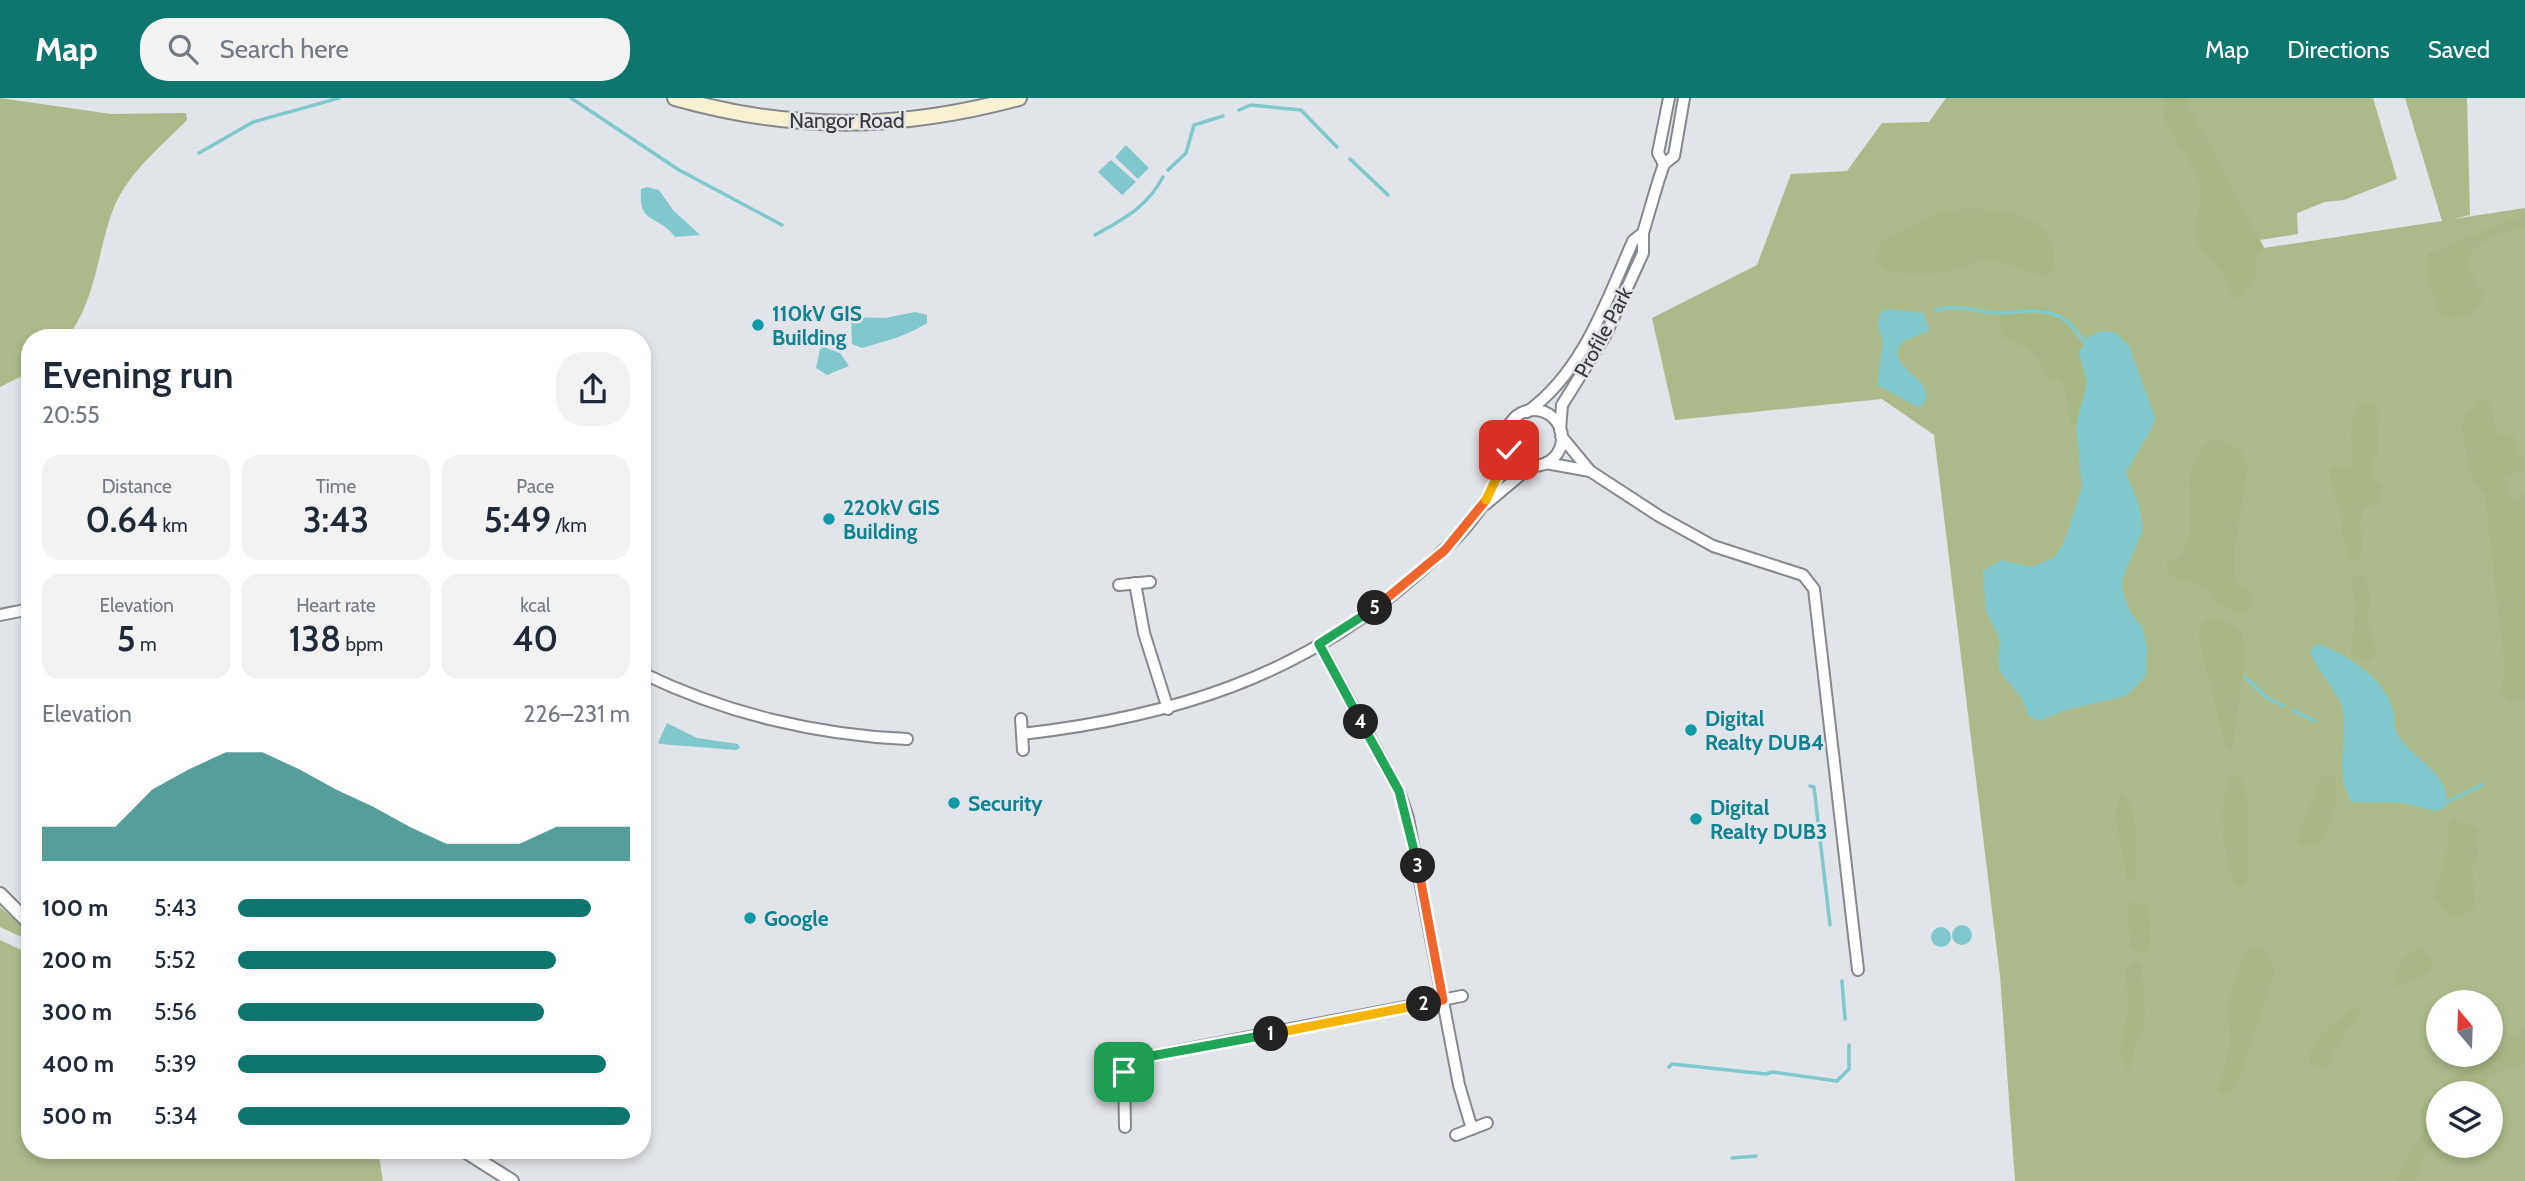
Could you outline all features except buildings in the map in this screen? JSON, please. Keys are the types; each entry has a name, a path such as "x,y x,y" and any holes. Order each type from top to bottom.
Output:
{"main road":[{"name":"Nangor Road","path":"675,98 756,117 834,124 937,117 1019,98"}],"street":[{"name":"Profile Park","path":"1664,164 1658,153 1669,98"},
{"name":"Profile Park","path":"1561,433 1562,405 1605,337 1643,253 1643,233 1664,164 1674,156 1684,98"},
{"name":"Profile Park","path":"1527,412 1545,399 1563,379 1594,329 1633,241 1643,233"},
{"path":"1481,508 1499,473 1507,445 1509,425 1527,412 1543,412 1550,416 1590,471 1659,516 1713,545 1803,575 1814,589 1858,970"},
{"path":"1546,463 1558,450 1561,433"},
{"path":"1507,445 1514,458 1531,466"},
{"path":"1022,734 1096,726 1168,709 1271,671 1389,599 1445,550 1481,508 1531,466 1546,463 1590,471"},
{"path":"1119,585 1150,582"},
{"path":"1135,583 1144,633 1168,709"},
{"path":"0,615 21,611"},
{"path":"1319,644 1399,791 1411,832 1443,1000 1472,1129"},
{"path":"651,677 705,699 783,722 874,738 906,739"},
{"path":"1021,719 1023,750"},
{"path":"0,894 21,915"},
{"path":"1125,1127 1124,1072 1135,1059 1462,996"},
{"path":"1456,1135 1487,1123"},
{"path":"477,1159 512,1181"}],"green space":[{"path":"0,98 111,114 186,113 187,120 146,160 120,194 108,223 91,291 73,329 21,329 21,376 0,387"},
{"path":"1946,98 2373,98 2397,179 2344,200 2325,202 2297,213 2298,234 2260,240 2264,248 2442,221 2405,98 2467,98 2470,215 2453,219 2525,208 2525,1181 2015,1181 2000,976 1934,435 1882,399 1675,420 1652,318 1757,265 1791,174 1847,171 1882,123 1929,122"},
{"path":"2163,98 2185,98 2264,248 2254,262 2257,274 2241,300 2232,296 2221,271 2198,243 2196,230 2200,184 2193,167 2169,130"},
{"path":"1965,208 2004,211 2037,224 2045,232 2054,252 2050,275 1991,262 1928,274 1883,270 1876,257 1882,241 1938,212"},
{"path":"2525,214 2525,228 2510,230 2490,238 2469,257 2469,267 2484,293 2478,309 2455,319 2440,316 2429,283 2427,254"},
{"path":"2038,305 2054,311 2083,345 2079,353 2087,382 2076,425 2072,425 2063,384 2059,379 2052,382 2032,353 2007,339 2001,331 2002,314"},
{"path":"2477,399 2489,402 2497,433 2514,435 2523,470 2504,476 2512,500 2525,494 2525,698 2512,701 2500,693 2505,671 2485,496 2469,472 2461,424"},
{"path":"2360,400 2377,407 2378,454 2372,465 2373,475 2383,487 2378,503 2364,509 2361,522 2361,554 2358,560 2351,562 2341,532 2343,519 2329,473 2334,466 2352,467 2352,426"},
{"path":"2212,440 2225,441 2241,451 2248,467 2234,552 2236,585 2245,585 2252,592 2252,606 2243,616 2218,604 2208,588 2169,576 2167,564 2182,552 2189,538 2191,471 2198,455"},
{"path":"2354,576 2365,578 2370,596 2368,624 2376,654 2369,660 2351,658 2356,604 2352,583"},
{"path":"2211,618 2227,621 2243,633 2244,663 2232,750 2225,744 2201,649 2201,627"},
{"path":"2327,774 2335,777 2336,807 2320,844 2302,848 2297,841 2320,778"},
{"path":"2231,776 2241,778 2247,796 2247,882 2239,888 2229,867 2223,833 2224,798"},
{"path":"2121,794 2132,810 2136,833 2136,879 2128,883 2115,817"},
{"path":"2452,819 2476,828 2478,857 2472,868 2475,907 2459,917 2449,917 2434,895 2447,853 2447,834"},
{"path":"2132,901 2148,906 2150,938 2143,955 2130,946 2128,906"},
{"path":"0,907 21,925 21,937 0,927"},
{"path":"0,940 21,950 21,1159 379,1159 383,1181 0,1181"},
{"path":"2420,948 2434,965 2419,979 2399,987 2394,984 2405,958"},
{"path":"2266,949 2275,972 2239,1080 2230,1094 2223,1095 2219,1091 2231,1041 2227,1005 2246,950"},
{"path":"2133,961 2142,965 2145,1024 2132,1064 2127,1070 2120,1050 2129,1007 2125,971"},
{"path":"2362,1006 2356,1021 2343,1036 2326,1067 2309,1065 2312,1048 2324,1032 2354,1008"},
{"path":"2525,1028 2525,1063 2489,1077 2486,1081 2448,1081 2467,1068 2502,1068 2503,1047 2507,1039"},
{"path":"2426,1103 2426,1154 2415,1181 2396,1181 2400,1169 2424,1131 2421,1115"}],"water":[{"path":"1126,145 1149,168 1138,179 1115,157"},
{"path":"1111,160 1136,182 1122,195 1098,172"},
{"path":"647,187 659,190 673,210 700,235 675,237 646,214 641,201 641,189"},
{"path":"1887,309 1924,313 1929,331 1904,341 1897,350 1902,364 1922,384 1925,391 1927,398 1920,408 1877,385 1883,343 1878,324 1881,311"},
{"path":"915,312 927,315 927,323 903,335 862,348 852,344 851,317 885,318"},
{"path":"2102,331 2115,332 2129,346 2155,417 2153,426 2126,473 2138,502 2143,529 2122,580 2122,589 2130,612 2143,628 2147,647 2146,676 2126,696 2066,710 2039,721 2029,716 2021,697 2000,672 2000,640 1986,612 1983,571 2001,560 2032,567 2053,558 2063,545 2082,487 2076,425 2087,382 2079,353 2086,338"},
{"path":"824,347 840,353 849,366 827,375 816,368 820,349"},
{"path":"2318,644 2352,660 2381,687 2393,709 2398,735 2444,786 2445,808 2435,811 2402,803 2352,802 2344,781 2343,711 2312,657 2310,650"},
{"path":"667,723 697,738 738,744 740,748 736,750 658,743"},
{"path":"1962,925 1969,928 1972,935 1969,942 1962,945 1955,942 1952,935 1955,928"},
{"path":"1941,927 1948,930 1951,937 1948,944 1941,947 1934,944 1931,937 1934,930"}],"waterway":[{"path":"199,153 253,122 339,98"},
{"path":"571,98 679,170 782,225"},
{"path":"1239,110 1251,105 1301,110 1337,147"},
{"path":"1168,170 1186,153 1194,125 1223,116"},
{"path":"1350,159 1388,195"},
{"path":"1095,235 1125,218 1142,204 1163,177"},
{"path":"1935,311 1959,308 1991,313 2046,312 2067,322 2085,342"},
{"path":"2245,677 2267,698 2284,706"},
{"path":"2292,710 2315,721"},
{"path":"2447,802 2482,785"},
{"path":"1810,786 1814,787 1830,925"},
{"path":"1842,981 1845,1019"},
{"path":"1669,1067 1672,1064 1766,1074 1772,1072 1837,1081 1849,1069 1849,1045"},
{"path":"1732,1158 1756,1156"}],"place":[{"name":"110kV GIS Building","path":"758,325"},
{"name":"220kV GIS Building","path":"829,519"},
{"name":"Digital Realty DUB4","path":"1691,730"},
{"name":"Security","path":"954,803"},
{"name":"Digital Realty DUB3","path":"1696,819"},
{"name":"Google","path":"750,918"}],"route":[{"path":"1124,1072 1130,1062 1143,1057 1443,1000 1416,855 1399,791 1319,644 1389,599 1445,550 1481,508 1499,473 1507,445 1509,450"}]}
